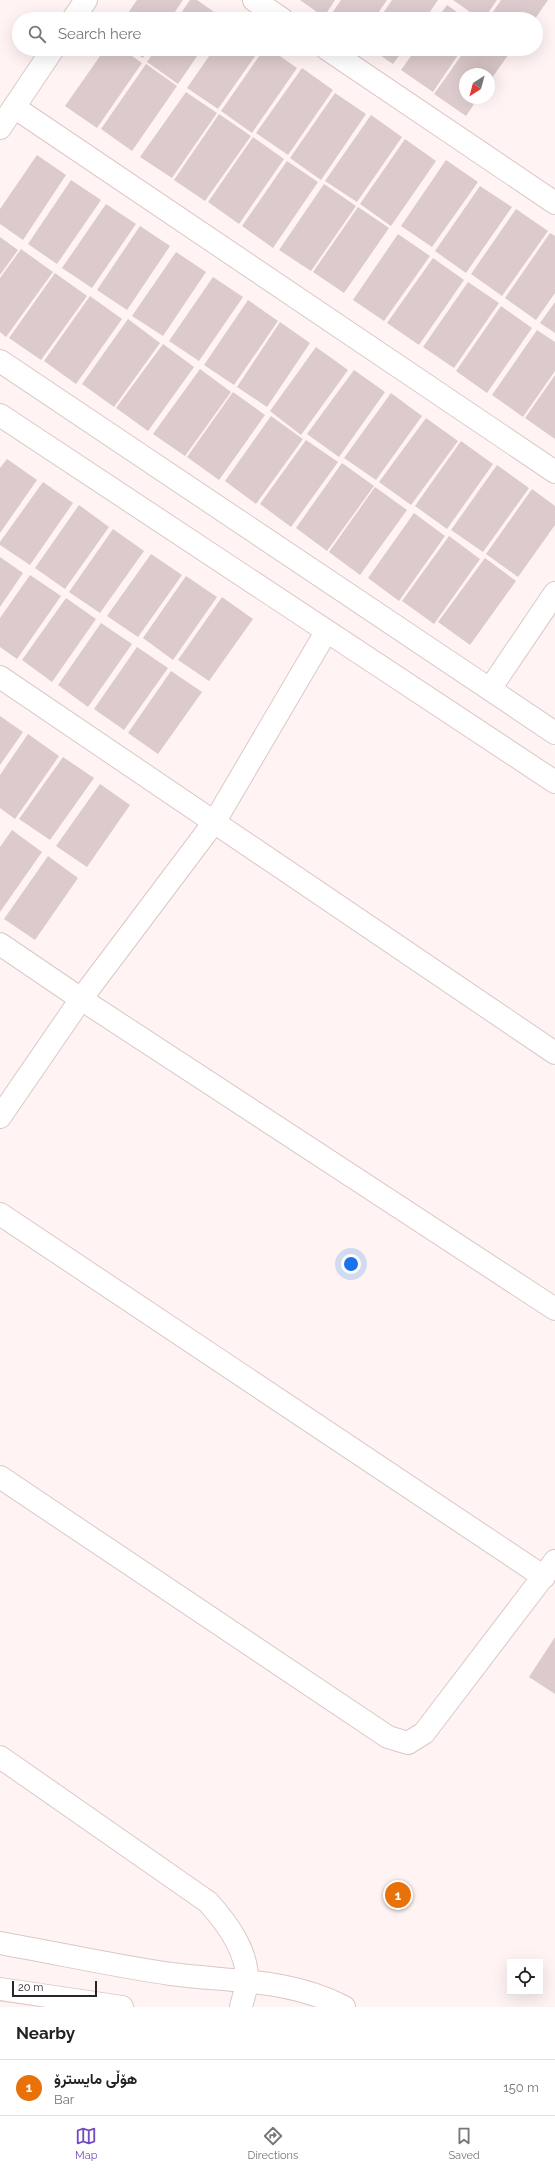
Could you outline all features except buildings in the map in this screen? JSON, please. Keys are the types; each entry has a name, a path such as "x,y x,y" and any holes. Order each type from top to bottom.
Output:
{"street":[{"path":"78,12 86,0"},
{"path":"254,0 272,12"},
{"path":"0,128 48,56"},
{"path":"337,56 555,203"},
{"path":"14,106 555,472"},
{"path":"0,362 555,733"},
{"path":"0,415 555,782"},
{"path":"490,689 555,593"},
{"path":"3,1107 81,999 215,821 326,632"},
{"path":"0,677 215,821 555,1053"},
{"path":"0,944 81,999 555,1309"},
{"path":"0,1214 550,1569 424,1733 408,1743 388,1737 0,1477"},
{"path":"0,1757 208,1902 227,1925 235,1940 243,1962 247,1980 241,2007"},
{"path":"0,1943 172,1974 247,1980 279,1985 304,1992 344,2007"},
{"path":"0,1989 122,2007"}],"place":[{"name":"هۆڵی مایسترۆ","path":"398,1895"}]}
